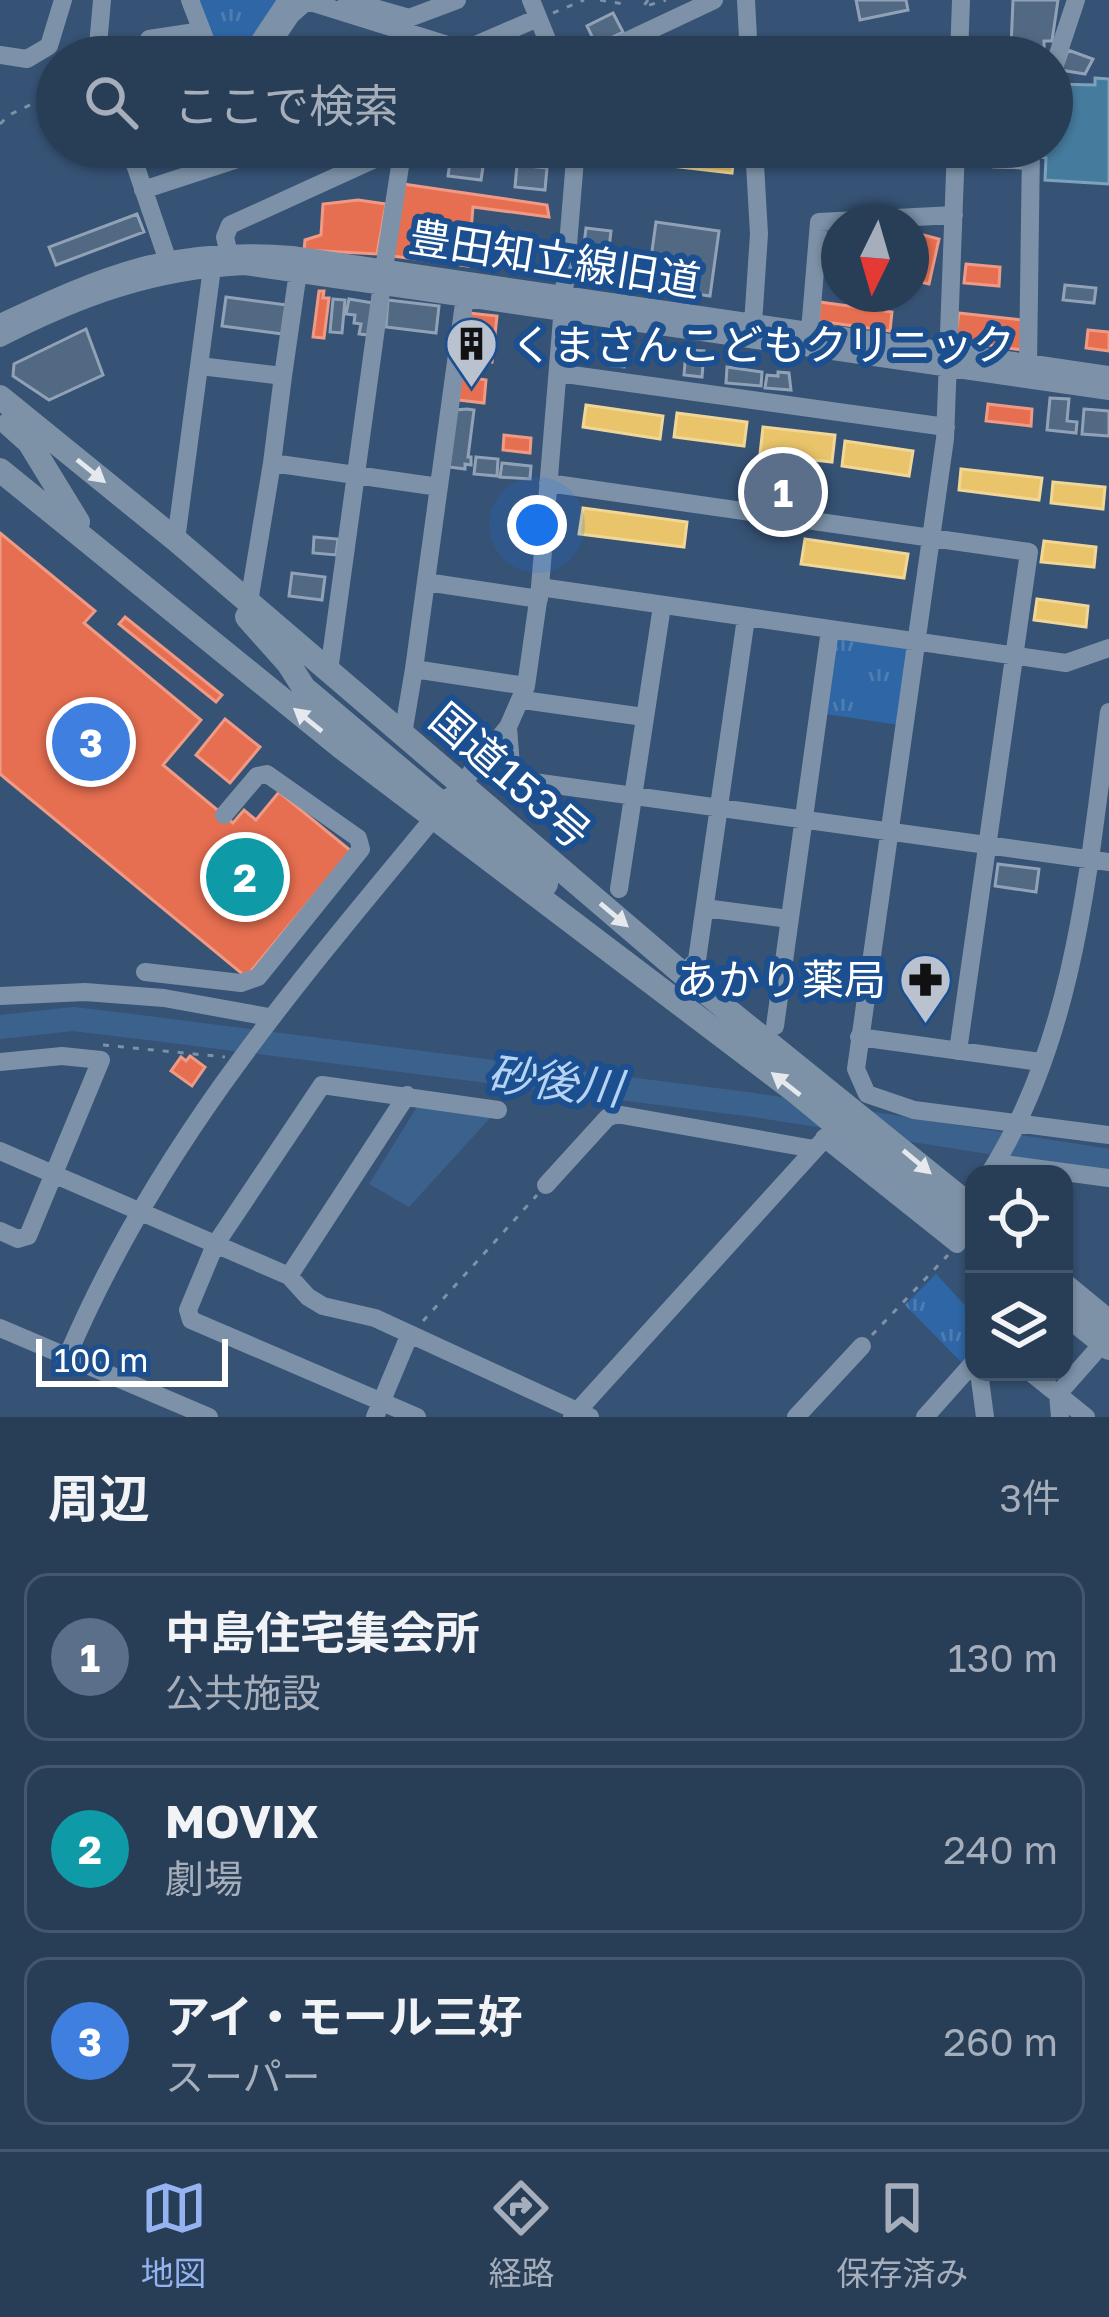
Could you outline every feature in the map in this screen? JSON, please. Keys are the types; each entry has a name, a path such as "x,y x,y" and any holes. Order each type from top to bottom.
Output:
{"highway":[{"name":"国道153号","path":"0,398 176,540 403,734 447,802 561,898 600,944 839,1123 965,1200"},
{"path":"0,416 29,442 71,515 148,591"},
{"name":"国道153号","path":"0,470 148,591 683,974 965,1241"},
{"path":"228,584 248,619 288,662 304,688 447,802"},
{"path":"1073,1296 1108,1337"},
{"path":"1073,1317 1108,1337"}],"street":[{"path":"52,36 64,0"},
{"path":"99,36 102,0"},
{"path":"190,0 204,36"},
{"path":"263,36 287,0"},
{"path":"347,0 409,18 424,6 457,0"},
{"path":"638,36 714,0"},
{"path":"746,0 748,36"},
{"path":"960,36 961,0"},
{"path":"1064,36 1076,0"},
{"path":"277,36 307,1 419,36"},
{"path":"488,36 534,9"},
{"path":"172,36 202,31"},
{"path":"0,55 27,59 36,54"},
{"path":"136,168 169,266"},
{"path":"143,190 210,168"},
{"path":"228,250 230,224 350,168"},
{"path":"329,671 383,276 391,168"},
{"path":"67,1357 138,1211 237,1059 508,727 524,693 540,593 574,168"},
{"path":"753,324 759,234 755,168"},
{"path":"0,1151 289,1276 322,1306 374,1318 579,1414 839,1123 856,1069 946,427 955,168"},
{"path":"1028,365 1031,168"},
{"path":"810,331 819,222 954,215"},
{"name":"豊田知立線旧道","path":"0,323 84,283 228,250 292,254 465,296 562,302 810,331 1109,391"},
{"name":"豊田知立線旧道","path":"0,338 169,266 383,276 950,361 1109,375"},
{"path":"176,540 212,268"},
{"path":"249,602 298,272"},
{"path":"403,734 465,296"},
{"path":"200,366 283,376"},
{"path":"557,373 946,427"},
{"path":"272,463 440,487"},
{"path":"548,483 1029,552 958,1051"},
{"path":"426,582 662,606 1066,663 1109,648"},
{"path":"620,889 662,606"},
{"path":"683,974 697,959 746,618"},
{"path":"775,1026 830,630"},
{"path":"414,669 644,717"},
{"path":"994,1165 1040,1062 1100,860 1109,712"},
{"path":"508,727 512,779 1100,860"},
{"path":"146,973 241,983 258,977 361,849 358,838 267,774 257,776 224,815"},
{"path":"705,908 789,919"},
{"path":"0,996 85,992 164,998 269,1017"},
{"path":"859,1037 1040,1062"},
{"path":"0,1062 62,1056 101,1060 26,1238 0,1231"},
{"path":"417,1417 378,1409 191,1320 188,1310 215,1245 322,1084 498,1110"},
{"path":"289,1276 407,1095"},
{"path":"546,1185 607,1118 616,1114 839,1123 914,1110 1109,1135"},
{"path":"1073,1175 1109,1178"},
{"path":"0,1328 209,1417"},
{"path":"378,1409 410,1336"},
{"path":"1060,1417 1058,1394 1108,1337"},
{"path":"796,1417 862,1346"},
{"path":"925,1417 965,1372"},
{"path":"980,1381 986,1417"},
{"path":"1041,1381 1086,1417"}],"path":[{"path":"534,9 584,0"},
{"path":"600,0 624,2"},
{"path":"613,0 624,2"},
{"path":"648,0 643,7 666,0"},
{"path":"0,124 36,102"},
{"path":"91,1047 151,1047 237,1059"},
{"path":"410,1336 546,1185"},
{"path":"862,1346 965,1241"}],"green space":[{"path":"195,0 279,0 256,36 209,36"},
{"path":"837,638 910,649 899,725 826,714"},
{"path":"936,1274 965,1305 962,1363 905,1305"}],"shaded area":[{"path":"417,1107 492,1116 409,1207 369,1184"}],"building: 住宅":[{"path":"688,168 733,168 732,173"},
{"path":"586,405 663,416 660,439 583,427"},
{"path":"677,413 747,422 744,446 674,437"},
{"path":"763,427 835,435 832,462 760,454"},
{"path":"845,441 913,451 909,476 842,466"},
{"path":"961,469 1042,478 1039,500 959,490"},
{"path":"1053,482 1105,487 1103,509 1051,503"},
{"path":"583,508 687,522 684,547 579,534"},
{"path":"805,539 908,554 904,578 801,564"},
{"path":"1044,541 1096,547 1094,567 1041,562"},
{"path":"1037,599 1088,606 1086,627 1034,620"}],"building: 商業":[{"path":"403,184 547,205 549,217 473,207 468,266 392,256"},
{"path":"358,200 386,204 377,254 304,250 305,240 321,235 323,204"},
{"path":"929,236 939,239 929,284"},
{"path":"966,264 1000,267 999,286 964,283"},
{"path":"319,291 329,298 324,338 313,337"},
{"path":"820,302 821,312 892,312 890,331 818,321"},
{"path":"469,313 497,316 492,362 464,359"},
{"path":"959,313 1022,320 1022,350 955,340"},
{"path":"1088,330 1109,332 1109,351 1086,348"},
{"name":"くまさんこどもクリニック","path":"462,370 486,380 484,403 458,400"},
{"path":"988,404 1032,409 1031,426 986,421"},
{"path":"504,435 531,438 530,453 503,450"},
{"path":"0,533 95,611 84,623 201,720 163,765 233,823 244,810 256,820 279,792 351,851 246,977 0,774"},
{"path":"125,617 222,695 216,702 119,624"},
{"path":"225,719 260,747 230,783 196,755"},
{"path":"190,1056 205,1067 192,1086 171,1071 181,1057 186,1061"}],"building: 公共":[{"path":"1095,78 1109,79 1109,184 1045,180 1046,168 1073,168 1073,84 1095,85"},
{"path":"767,470 800,474 795,510 762,506"}],"building: その他":[{"path":"856,0 906,0 908,10 860,20"},
{"path":"1013,0 1058,0 1053,36 1011,36"},
{"path":"613,13 623,32 592,36 587,26"},
{"path":"1073,52 1093,59 1085,74 1073,72"},
{"path":"449,168 483,168 481,180 448,176"},
{"path":"517,168 547,168 545,190 515,187"},
{"path":"137,214 144,232 56,265 49,247"},
{"path":"656,222 719,231 710,296 647,287"},
{"path":"586,228 611,231 606,274 581,270"},
{"path":"1065,285 1096,288 1094,303 1063,300"},
{"path":"226,297 287,305 283,334 222,326"},
{"path":"333,299 345,300 342,333 330,332"},
{"path":"349,299 373,303 368,335 359,334 361,324 354,323 355,315 346,314"},
{"path":"388,300 439,306 436,333 386,327"},
{"path":"86,329 103,375 49,400 13,376 14,364"},
{"path":"615,333 627,334 624,367 612,366"},
{"path":"686,350 704,351 702,377 684,375"},
{"path":"727,367 762,372 761,386 726,383"},
{"path":"778,372 789,373 791,390 765,388 767,375 778,376"},
{"path":"1050,398 1069,399 1067,421 1077,422 1076,433 1047,430"},
{"path":"1084,409 1109,411 1109,436 1082,434"},
{"path":"456,410 474,410 471,465 449,467"},
{"path":"476,457 498,459 497,476 474,474"},
{"path":"502,463 531,466 530,479 500,477"},
{"path":"314,537 338,539 336,555 313,553"},
{"path":"292,573 325,577 322,600 289,596"},
{"path":"998,864 1039,869 1036,892 995,886"}],"waterway":[{"name":"砂後川","path":"0,1027 73,1019 140,1027 754,1105 1109,1161"}],"place":[{"name":"くまさんこどもクリニック","path":"472,390"},
{"name":"中島住宅集会所","path":"783,492"},
{"name":"アイ・モール三好","path":"91,742"},
{"name":"MOVIX","path":"245,877"},
{"name":"あかり薬局","path":"925,1025"}]}
